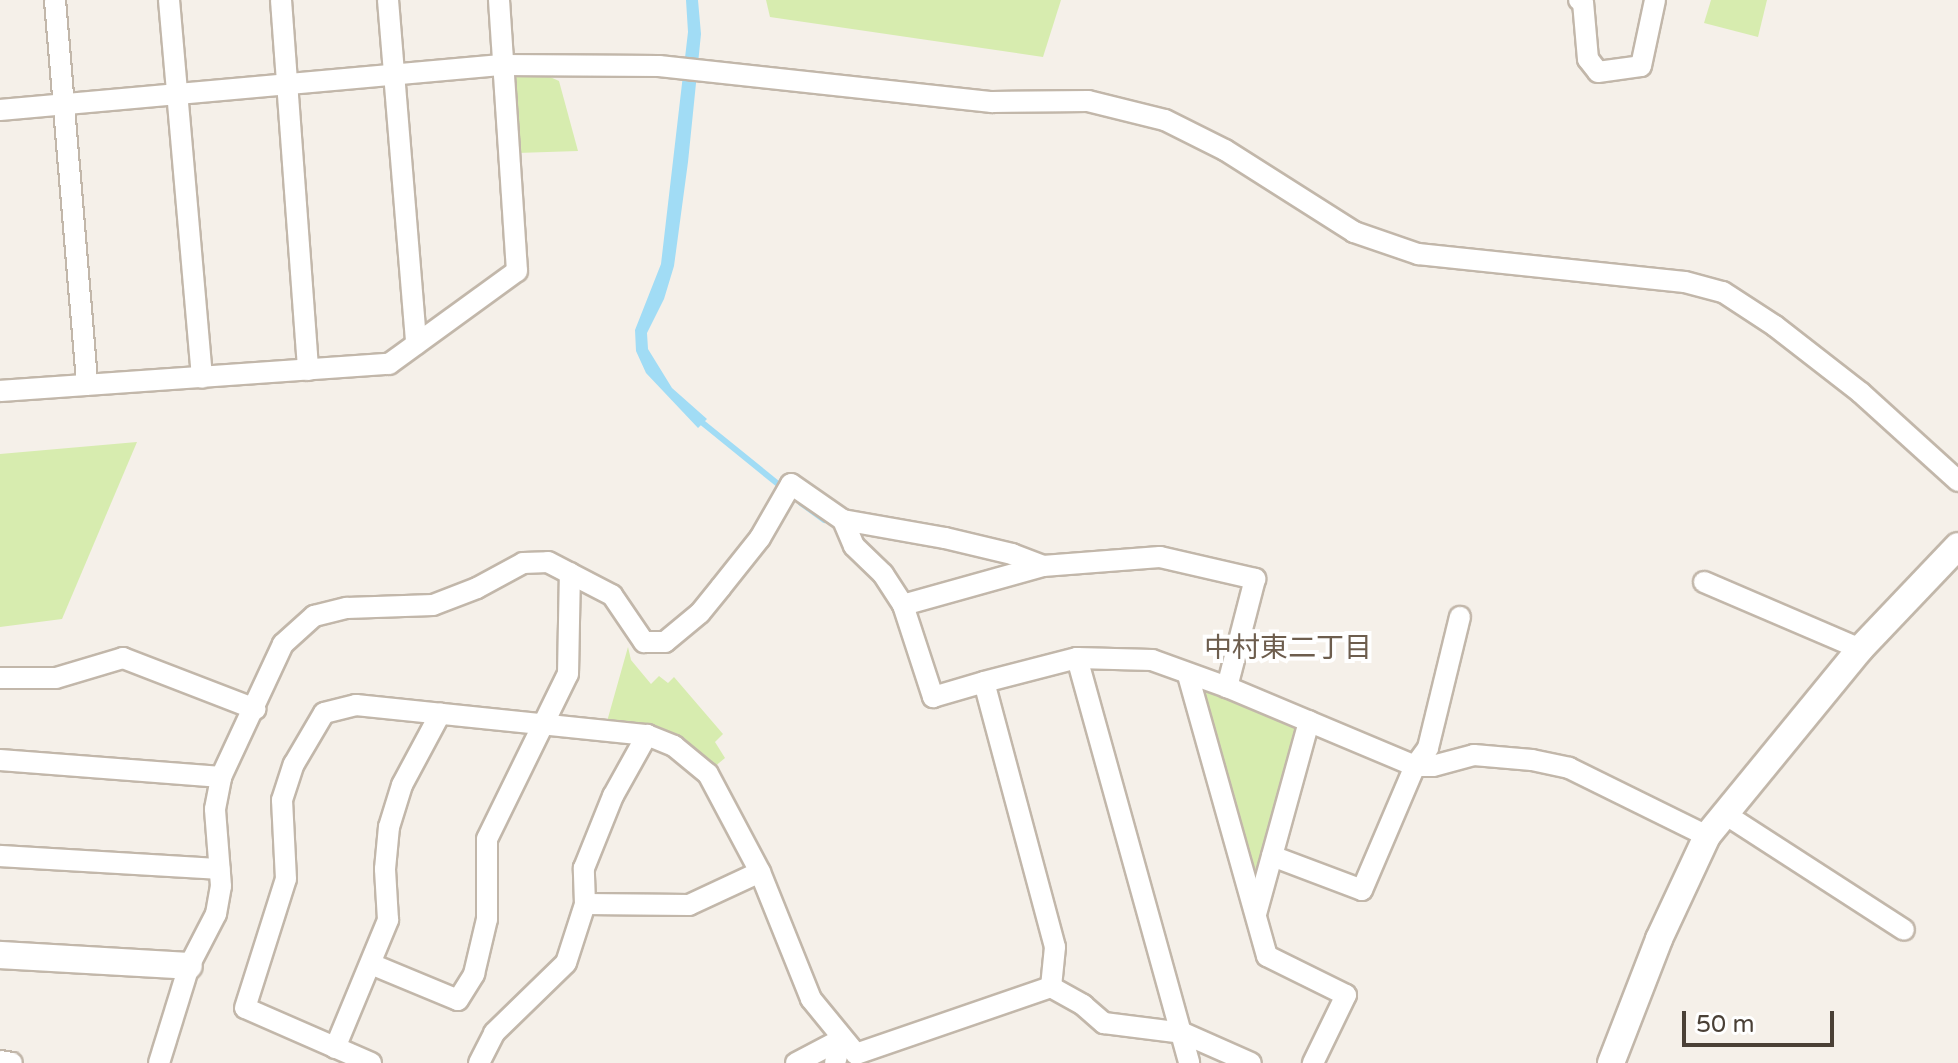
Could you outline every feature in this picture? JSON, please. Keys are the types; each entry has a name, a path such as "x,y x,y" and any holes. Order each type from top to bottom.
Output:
{"street":[{"path":"55,0 61,104 87,385"},
{"path":"169,0 202,378"},
{"path":"281,0 308,370"},
{"path":"388,0 416,344"},
{"path":"0,391 389,364 517,271 499,0"},
{"path":"1579,0 1583,2 1588,59 1598,72 1641,66 1655,0"},
{"path":"0,110 501,65 659,66 992,102 1088,101 1165,120 1225,150 1354,232 1418,254 1685,282 1723,292 1775,326 1861,393 1958,481"},
{"path":"159,1063 189,966 216,914 221,886 215,809 221,777 283,644 314,616 347,608 433,605 477,588 523,563 548,562 612,595 644,642 665,642 700,613 721,587 760,538 791,484 843,520 945,538 1012,554 1043,566"},
{"path":"843,520 854,546 883,574 903,605 933,697 1077,658 1152,660 1227,687 1415,766 1433,766 1474,755 1532,760 1569,768 1707,836"},
{"path":"1611,1063 1659,939 1707,836 1860,649 1958,546"},
{"path":"903,605 1043,566 1160,557 1255,579 1227,687"},
{"path":"371,964 458,1000 474,974 487,919 487,839 568,674 570,573"},
{"path":"1704,582 1860,649"},
{"path":"1272,856 1362,890 1415,766 1428,748 1460,617"},
{"path":"0,678 56,678 123,658 255,709"},
{"path":"1077,658 1189,1063"},
{"path":"1188,675 1267,956 1346,995 1313,1063"},
{"path":"984,682 1055,947 1051,987"},
{"path":"371,1063 245,1008 286,879 282,800 294,764 324,713 356,705 647,735 674,746 708,774 760,872 811,999 856,1054 1051,987 1083,1005 1104,1023 1183,1033 1251,1063"},
{"path":"335,1048 388,920 385,869 389,827 402,785 440,714"},
{"path":"1256,916 1309,721"},
{"path":"479,1063 494,1033 566,963 585,904 584,868 613,796 647,735"},
{"path":"0,760 221,777"},
{"path":"1725,814 1904,930"},
{"path":"0,856 220,869"},
{"path":"585,904 689,905 760,872"},
{"path":"0,955 189,966"},
{"path":"796,1063 842,1039"},
{"path":"835,1063 842,1039"},
{"path":"0,1061 12,1063"}],"green space":[{"path":"766,0 1061,0 1043,57 770,17"},
{"path":"1711,0 1767,0 1758,37 1704,23"},
{"path":"507,71 541,73 559,81 578,151 517,153"},
{"path":"137,442 62,619 0,627 0,454"},
{"path":"628,647 631,660 651,684 659,676 668,683 674,677 723,734 715,742 725,758 713,768 606,725"},
{"path":"1193,680 1303,724 1256,904"}],"water":[{"path":"686,0 698,0 701,34 688,162 674,266 664,299 647,333 648,349 672,388 707,419 698,428 646,373 636,351 635,330 661,264 688,32"}],"waterway":[{"path":"699,420 783,488"},
{"path":"801,503 824,520"}],"district":[{"name":"中村東二丁目","path":"1288,648"}]}
